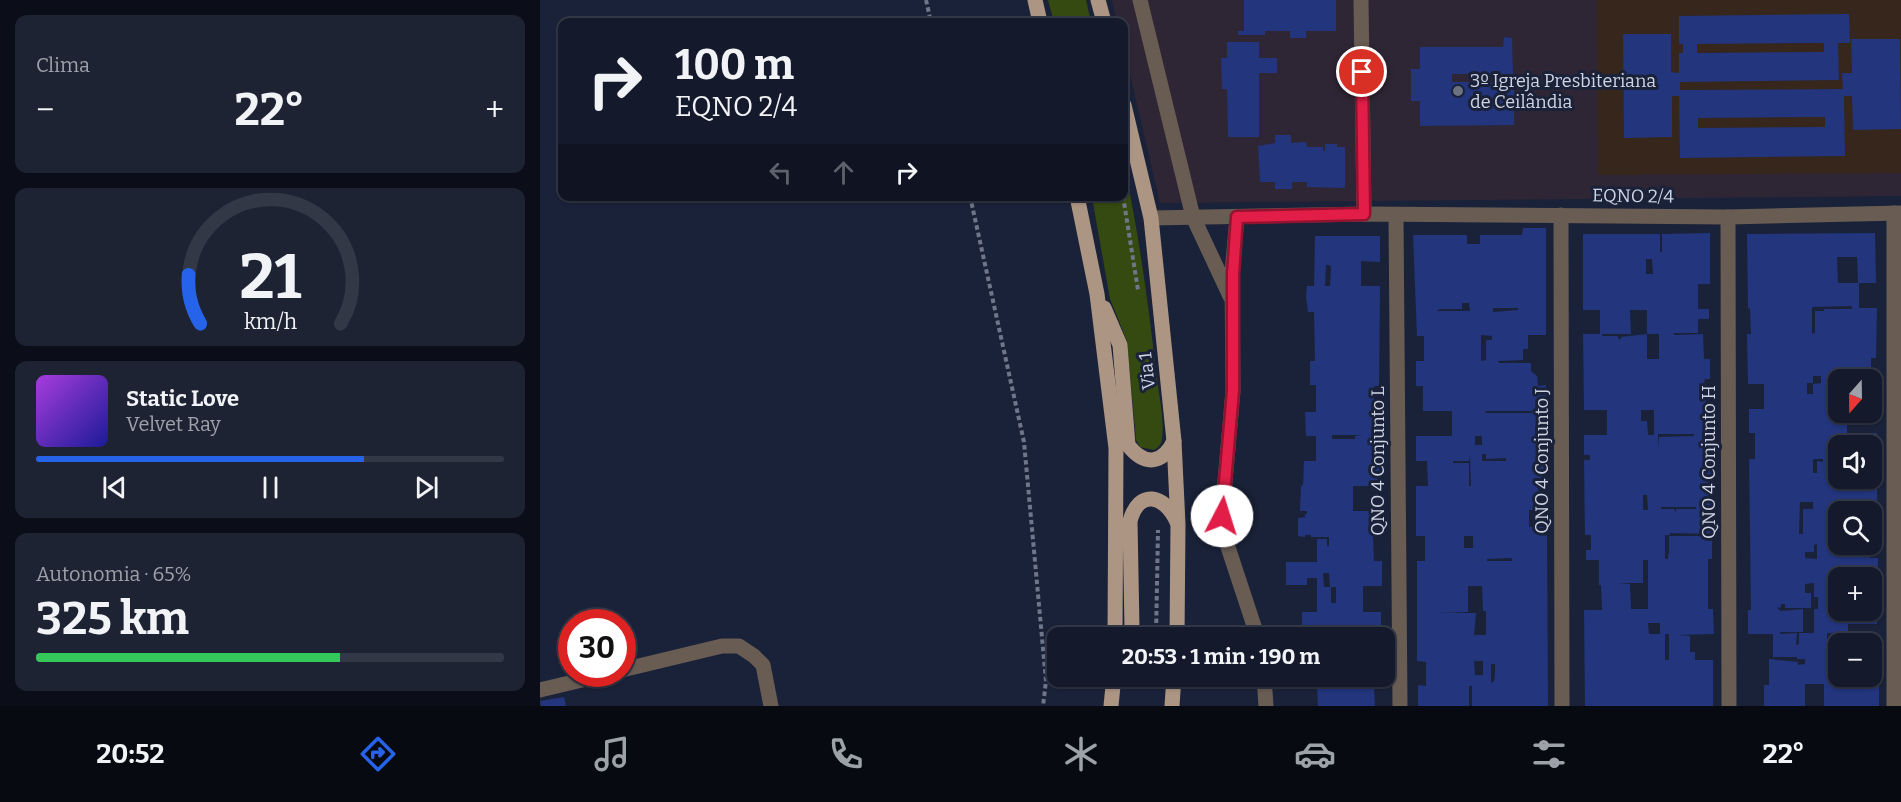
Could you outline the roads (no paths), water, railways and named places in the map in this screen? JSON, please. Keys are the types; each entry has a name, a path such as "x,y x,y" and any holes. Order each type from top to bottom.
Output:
{"main road":[{"path":"1035,0 1039,18"},
{"path":"1098,0 1103,18"},
{"name":"Via 1","path":"1128,122 1151,218 1174,441 1178,524 1178,627"},
{"path":"1078,201 1097,294 1116,448 1115,627"},
{"path":"1097,294 1120,345 1128,445 1136,456 1156,460 1164,456 1174,441"},
{"path":"1132,627 1130,521 1133,513 1139,504 1150,499 1158,500 1172,510 1178,524"},
{"path":"1111,706 1113,687"},
{"path":"1172,706 1173,687"}],"street":[{"path":"1140,0 1193,217 1232,302"},
{"path":"1361,0 1364,214"},
{"path":"1894,706 1898,213"},
{"name":"EQNO 2/4","path":"1151,218 1364,214 1728,217 1898,213"},
{"name":"QNO 4 Conjunto J","path":"1561,215 1562,706"},
{"name":"QNO 4 Conjunto L","path":"1396,216 1400,706"},
{"path":"1237,217 1232,302 1233,391 1222,516 1226,541 1254,627"},
{"name":"QNO 4 Conjunto H","path":"1728,217 1729,706"},
{"path":"636,667 722,646 739,646 763,665 771,706"},
{"path":"540,690 558,686"},
{"path":"1265,687 1266,706"}],"place":[{"name":"3º Igreja Presbiteriana de Ceilândia","path":"1458,91"}]}
